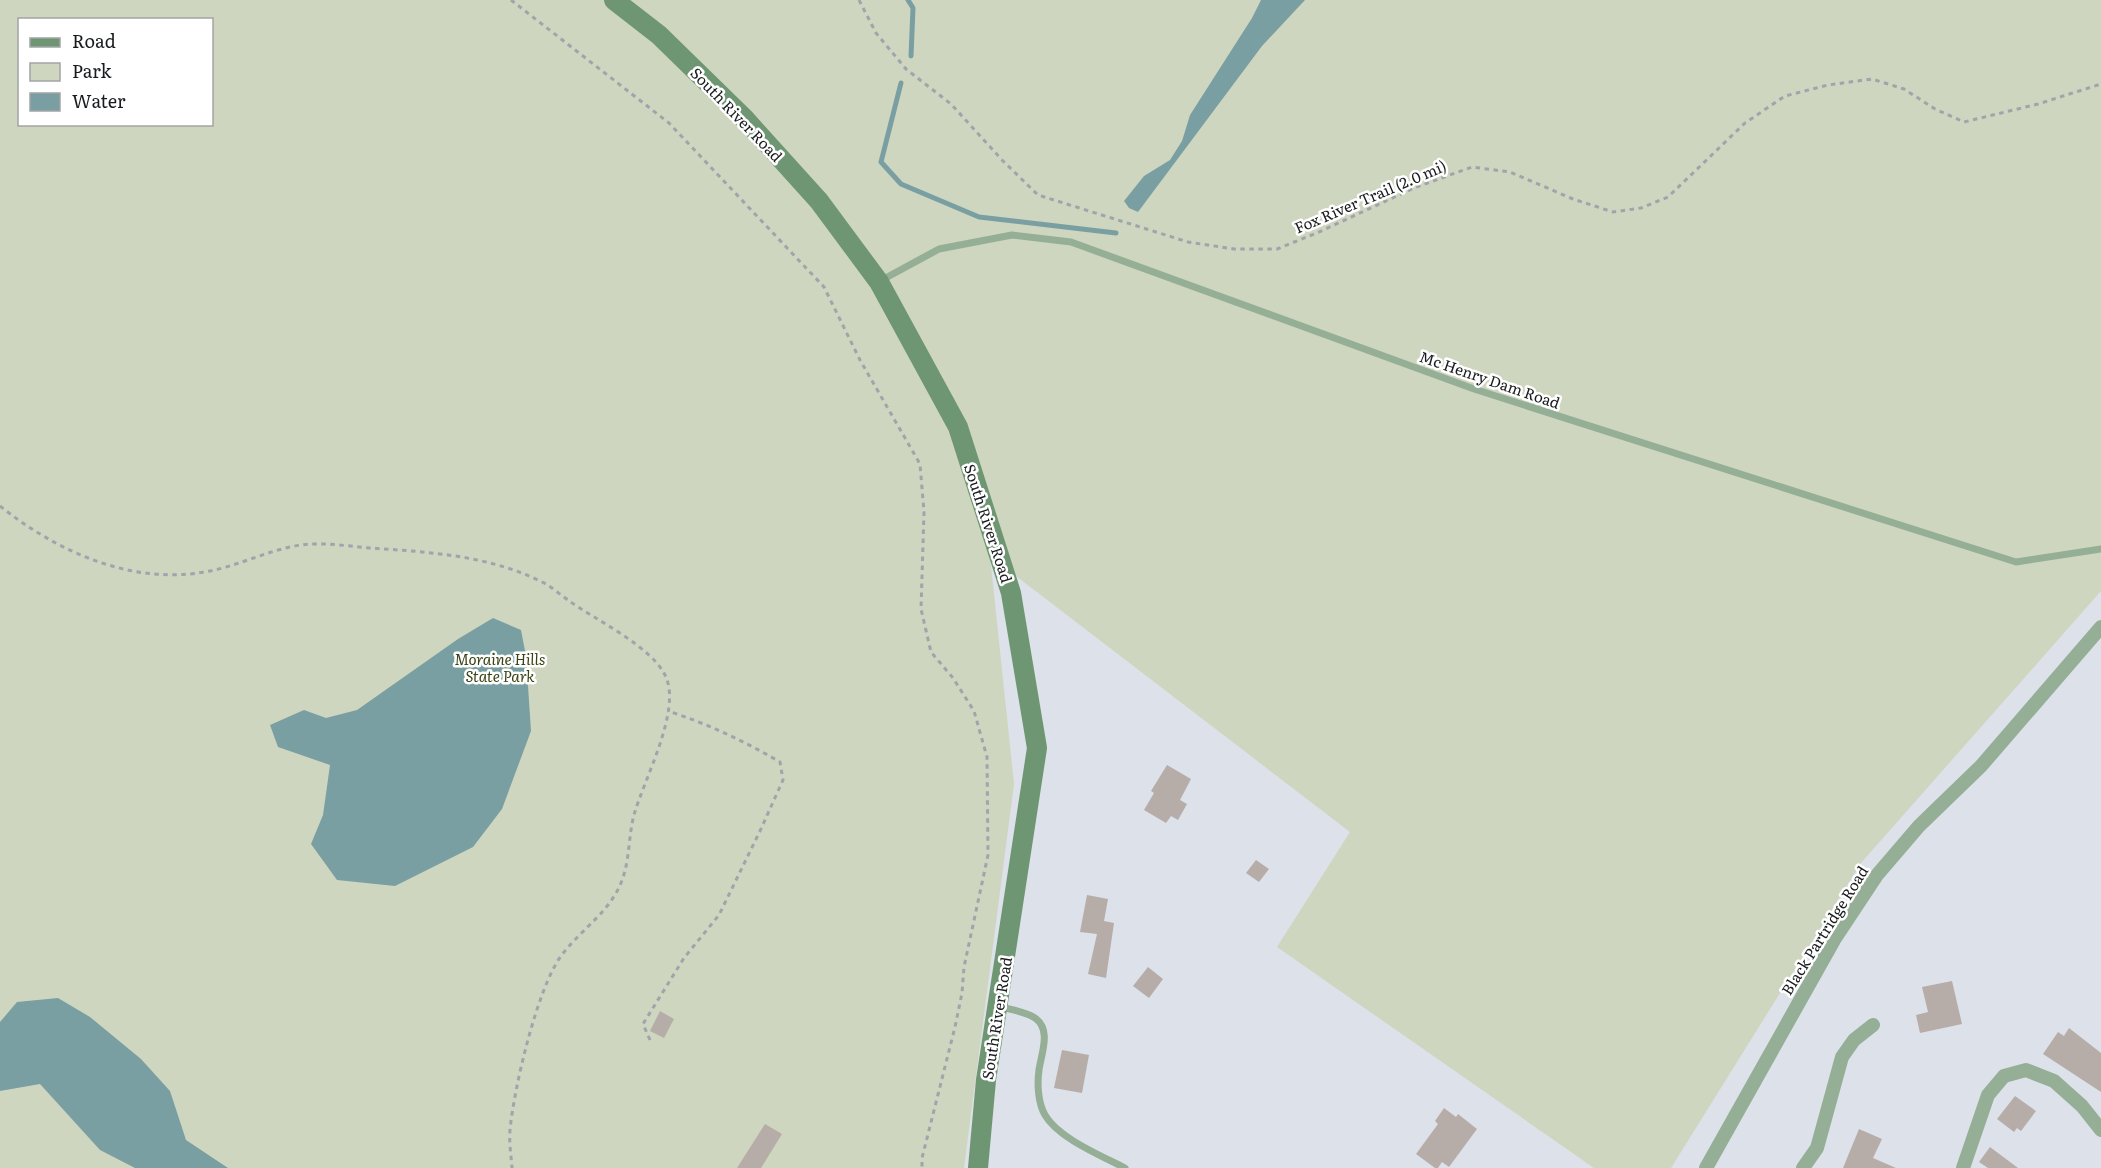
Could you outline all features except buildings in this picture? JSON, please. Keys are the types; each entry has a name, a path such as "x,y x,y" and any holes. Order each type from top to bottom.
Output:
{"street":[{"name":"South River Road","path":"614,0 659,35 744,119 819,201 879,282 958,427 1011,593 1037,748 986,1080 978,1168"},
{"name":"Black Partridge Road","path":"1706,1168 1829,949 1876,875 1919,826 1981,766 2101,627"},
{"path":"1803,1168 1817,1148 1842,1057 1854,1040 1873,1025"},
{"path":"1963,1168 1988,1095 2004,1076 2026,1070 2054,1081 2082,1106 2101,1130"}],"lane":[{"name":"Mc Henry Dam Road","path":"879,282 939,249 1012,235 1071,242 1474,389 2016,562 2101,549"},
{"path":"998,1006 1035,1017 1041,1024 1045,1041 1038,1072 1038,1095 1045,1116 1066,1137 1125,1168"}],"path":[{"path":"511,0 669,123 824,287 860,360 920,464 924,512 921,609 931,652 953,678 974,711 987,757 988,855 964,967 962,993 955,1027 922,1158 922,1168"},
{"name":"Fox River Trail (2.0 mi)","path":"859,0 876,33 906,69 951,104 1003,161 1038,195 1188,242 1234,249 1277,249 1414,188 1472,167 1510,172 1573,199 1613,212 1641,208 1668,197 1745,123 1785,96 1828,85 1872,79 1904,89 1935,109 1964,122 2038,104 2101,84"},
{"path":"0,506 57,545 112,566 145,573 181,575 207,572 281,548 306,544 415,551 492,563 544,583 590,616 638,645 658,663 666,677 670,692 668,711 660,744 635,811 626,868 621,884 606,908 562,954 550,976 526,1051 513,1110 510,1149 512,1168"},
{"path":"650,1040 643,1024 684,957 719,915 783,780 780,762 770,756 721,730 668,711"}],"green space":[{"name":"Moraine Hills State Park","path":"0,0 2101,0 2101,591 1861,863 1671,1168 1594,1168 1277,947 1350,832 990,556 1014,784 964,1168 0,1168"}],"water":[{"path":"1261,0 1305,0 1262,46 1138,212 1129,208 1124,201 1144,176 1170,160 1182,141 1190,115"},
{"path":"493,618 521,630 526,656 531,731 502,809 473,847 395,886 337,880 311,844 323,815 330,765 278,747 270,725 304,710 326,718 357,710 458,639"},
{"path":"58,998 90,1017 141,1059 170,1091 186,1140 228,1168 135,1168 100,1150 40,1084 0,1091 0,1022 17,1002"}],"waterway":[{"path":"908,0 913,8 911,56"},
{"path":"901,83 881,162 901,184 979,217 1116,233"}]}
